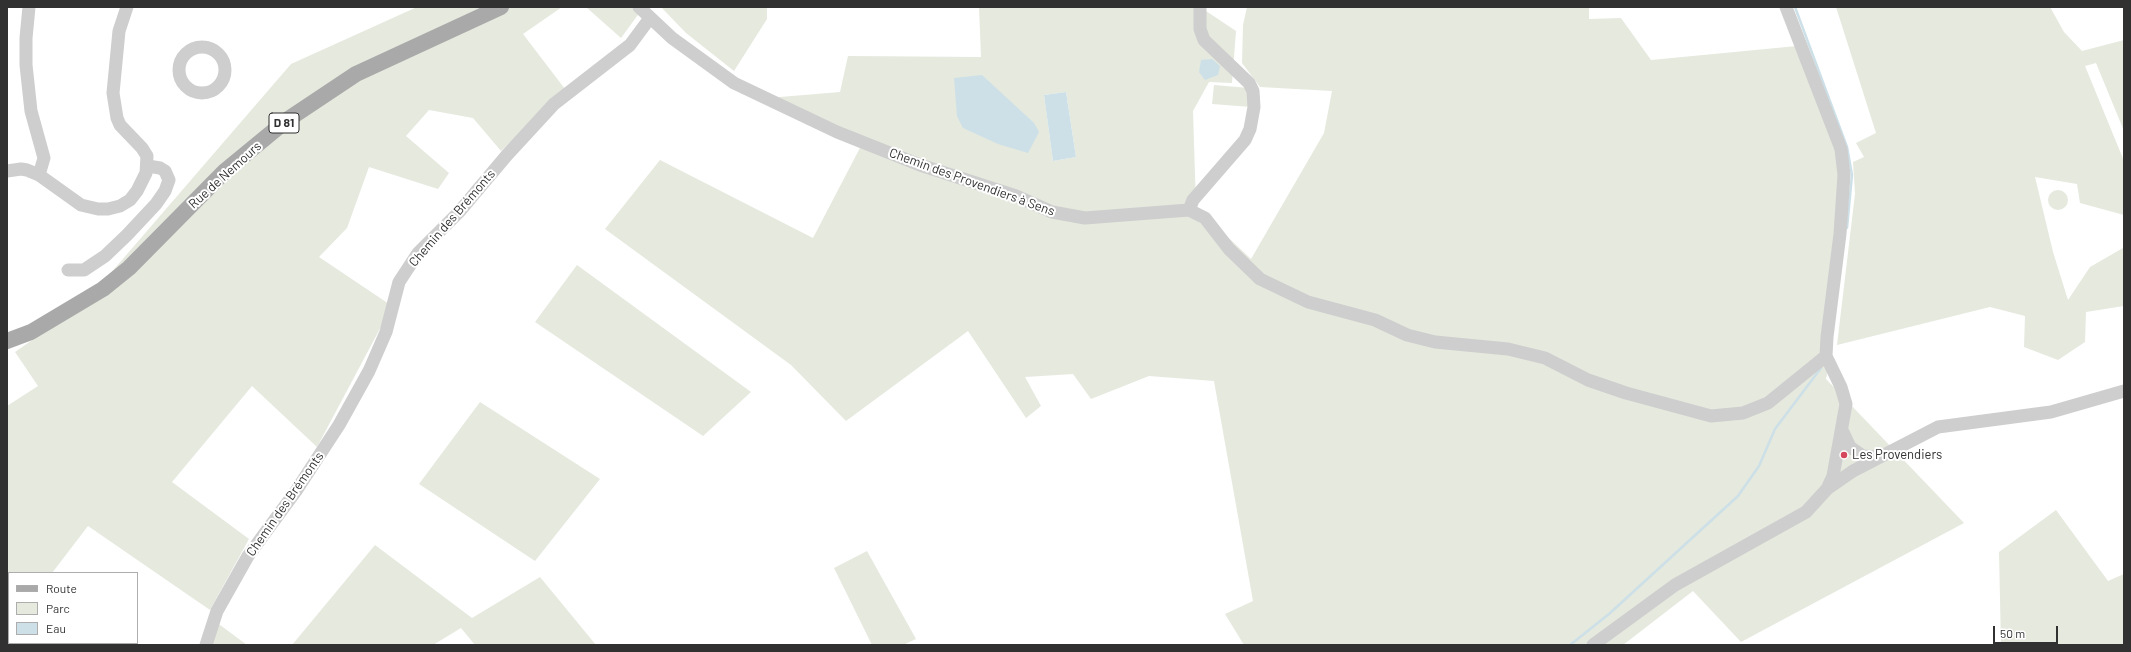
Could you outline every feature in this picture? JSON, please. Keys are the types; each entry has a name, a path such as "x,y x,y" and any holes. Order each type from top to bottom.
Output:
{"main road":[{"name":"Rue de Nemours","path":"7,341 31,332 103,289 129,268 225,171 288,120 356,74 501,7"}],"street":[{"path":"29,7 26,38 26,65 31,111 44,158 39,175"},
{"path":"7,171 21,169 39,175 81,205 108,209 130,200 143,181 148,166 145,152 124,131 117,118 115,110 113,94 119,31 126,7"},
{"name":"Chemin des Provendiers à Sens","path":"639,7 650,18 715,71 734,82 837,132 920,164 1016,196 1052,212 1085,218 1189,210"},
{"path":"1200,7 1200,29 1202,36 1225,62 1239,71 1249,83 1253,91 1254,107 1250,129 1245,140 1193,200 1189,210 1205,218 1229,249 1260,279 1308,302 1375,320 1407,335 1435,342 1508,349 1545,358 1588,380 1626,393 1711,416 1743,413 1768,402 1826,356"},
{"path":"1786,7 1841,149 1844,175 1840,234 1826,356 1841,387 1846,404 1833,476 1827,489"},
{"name":"Chemin des Brémonts","path":"206,645 217,611 248,556 296,491 339,425 369,371 386,332 399,282 418,252 459,212 507,155 554,104 630,45 650,18"},
{"path":"68,270 84,270 109,252 156,204 165,191 169,180 165,171 160,168 148,166"},
{"path":"1593,645 1675,585 1806,512 1827,489 1853,471 1938,427 2051,412 2124,391"},
{"path":"1842,430 1850,447 1863,456 1880,457"}],"green space":[{"path":"417,7 562,7 523,34 565,89 501,151 473,118 429,110 406,136 449,173 438,189 369,167 347,228 319,257 392,306 317,447 252,386 172,482 249,539 210,610 88,526 53,572 8,572 7,633 7,406 38,386 15,352 84,304 291,64"},
{"path":"586,7 636,7 640,12 621,38"},
{"path":"661,7 767,7 767,19 734,71 686,33"},
{"path":"979,7 1200,7 1236,31 1232,83 1209,82 1193,111 1196,207 1251,259 1324,133 1332,91 1260,87 1242,63 1243,25 1247,7 1589,7 1589,19 1621,18 1651,60 1797,46 1843,162 1832,350 1826,379 1964,523 1741,642 1693,591 1623,645 1244,645 1225,614 1253,601 1214,381 1149,376 1091,399 1073,374 1025,377 1041,406 1026,418 968,331 846,421 791,365 605,229 660,160 813,238 862,144 768,98 840,92 848,56 981,57","holes":["1066,92 1076,157 1053,161 1044,95"]},
{"path":"1836,7 2050,7 2064,32 2082,51 2124,40 2124,131 2096,63 2085,66 2124,161 2124,215 2080,203 2077,184 2035,177 2053,252 2068,300 2090,267 2123,248 2124,306 2086,312 2085,342 2058,360 2024,347 2025,316 1990,307 1837,345 1855,194 1853,162 1864,157 1856,143 1876,133"},
{"path":"1214,85 1249,88 1251,107 1212,104"},
{"path":"2058,190 2065,193 2068,200 2065,207 2058,210 2051,207 2048,200 2051,193"},
{"path":"577,265 751,392 703,436 535,322"},
{"path":"480,402 600,479 535,561 419,484"},
{"path":"2056,510 2108,581 2124,574 2124,645 2001,645 1999,552"},
{"path":"375,545 472,618 540,577 596,645 475,645 461,628 433,645 292,645"},
{"path":"867,551 916,639 903,645 872,645 834,568"},
{"path":"216,622 247,645 209,645"}],"water":[{"path":"1212,59 1220,66 1218,75 1205,80 1199,72 1201,60"},
{"path":"982,75 1034,123 1039,132 1028,153 998,144 963,128 957,116 954,78"},
{"path":"1066,92 1076,157 1053,161 1044,95"}],"waterway":[{"path":"1795,7 1847,147 1852,175 1847,228"},
{"path":"1570,645 1609,614 1738,496 1759,466 1775,429 1821,368"}],"place":[{"name":"Les Provendiers","path":"1844,455"}]}
